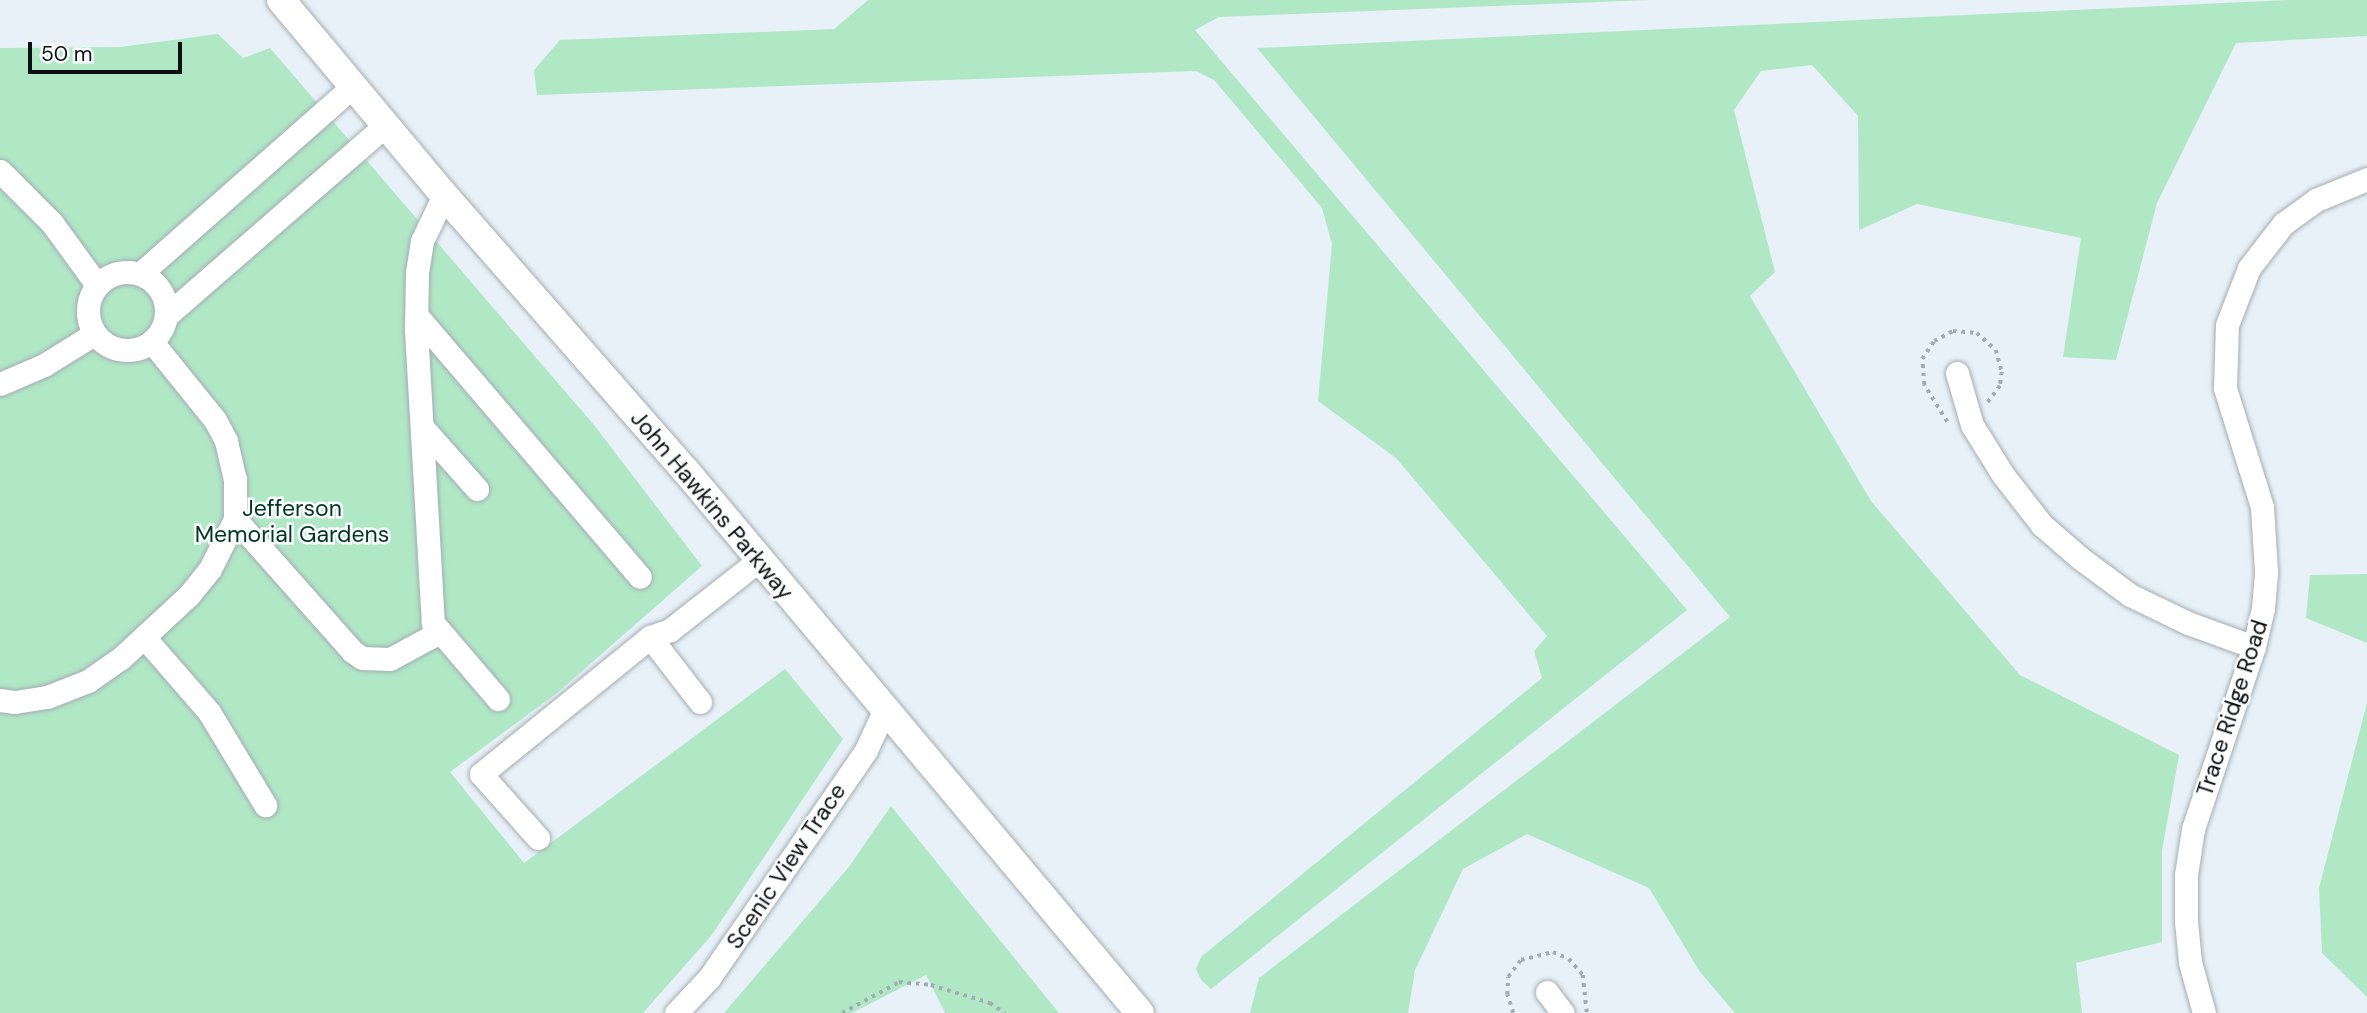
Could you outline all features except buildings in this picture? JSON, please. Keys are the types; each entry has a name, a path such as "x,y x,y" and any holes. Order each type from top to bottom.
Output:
{"main road":[{"name":"John Hawkins Parkway","path":"281,0 444,195 685,470 758,561 1140,1013"}],"street":[{"path":"140,274 353,86"},
{"path":"166,316 387,124"},
{"path":"0,170 52,223 97,285"},
{"name":"Trace Ridge Road","path":"2204,1013 2190,962 2186,921 2186,875 2193,829 2254,647 2263,608 2265,533 2262,507 2225,388 2227,325 2249,268 2283,224 2316,200 2367,179"},
{"path":"444,195 422,241 417,316 433,623 498,699"},
{"path":"120,272 140,274 156,283 163,294 166,316 161,332 152,342 128,351 115,349 94,334 87,309 97,285 120,272"},
{"path":"417,316 640,577"},
{"path":"0,384 44,365 94,334"},
{"path":"0,701 15,702 47,697 88,681 120,659 189,594 210,569 235,519 235,480 226,441 215,420 152,342"},
{"path":"1957,373 1972,425 2003,475 2042,525 2080,558 2130,595 2188,623 2254,647"},
{"path":"422,427 477,489"},
{"path":"235,519 362,658 390,659 440,632"},
{"path":"538,838 481,774 650,638 670,630 758,561"},
{"path":"144,637 209,712 265,804"},
{"path":"650,638 699,702"},
{"name":"Scenic View Trace","path":"676,1013 709,978 866,750 884,711"},
{"path":"1547,992 1563,1013"}],"path":[{"path":"1951,428 1924,385 1922,359 1934,341 1953,331 1977,333 1996,350 2002,364 2000,386 1984,412"},
{"path":"842,1013 900,982 931,985 990,1003 1005,1013"}],"green space":[{"path":"868,0 1648,0 1219,17 1195,30 1687,610 1211,989 1201,980 1196,969 1201,957 1542,678 1534,651 1547,636 1396,458 1318,401 1332,244 1322,208 1214,80 1196,71 537,95 534,70 560,40 834,29"},
{"path":"2287,0 2367,0 2367,36 2236,43 2157,203 2116,360 2063,357 2081,238 1917,204 1859,230 1858,116 1812,65 1761,71 1734,110 1775,272 1750,296 1871,501 2020,675 2179,755 2162,851 2162,942 2076,963 2082,1013 1735,1013 1700,972 1649,888 1527,834 1463,869 1415,970 1408,1013 1250,1013 1259,978 1730,617 1257,48"},
{"name":"Jefferson Memorial Gardens","path":"218,34 243,58 270,48 594,425 702,566 557,693 450,772 524,863 785,669 843,739 711,936 643,1013 0,1013 0,48 120,47"},
{"path":"2367,574 2367,643 2306,618 2310,575"},
{"path":"2367,703 2367,997 2322,953 2319,888"},
{"path":"891,806 1059,1013 945,1013 926,975 852,1013 724,1013 848,868"}]}
